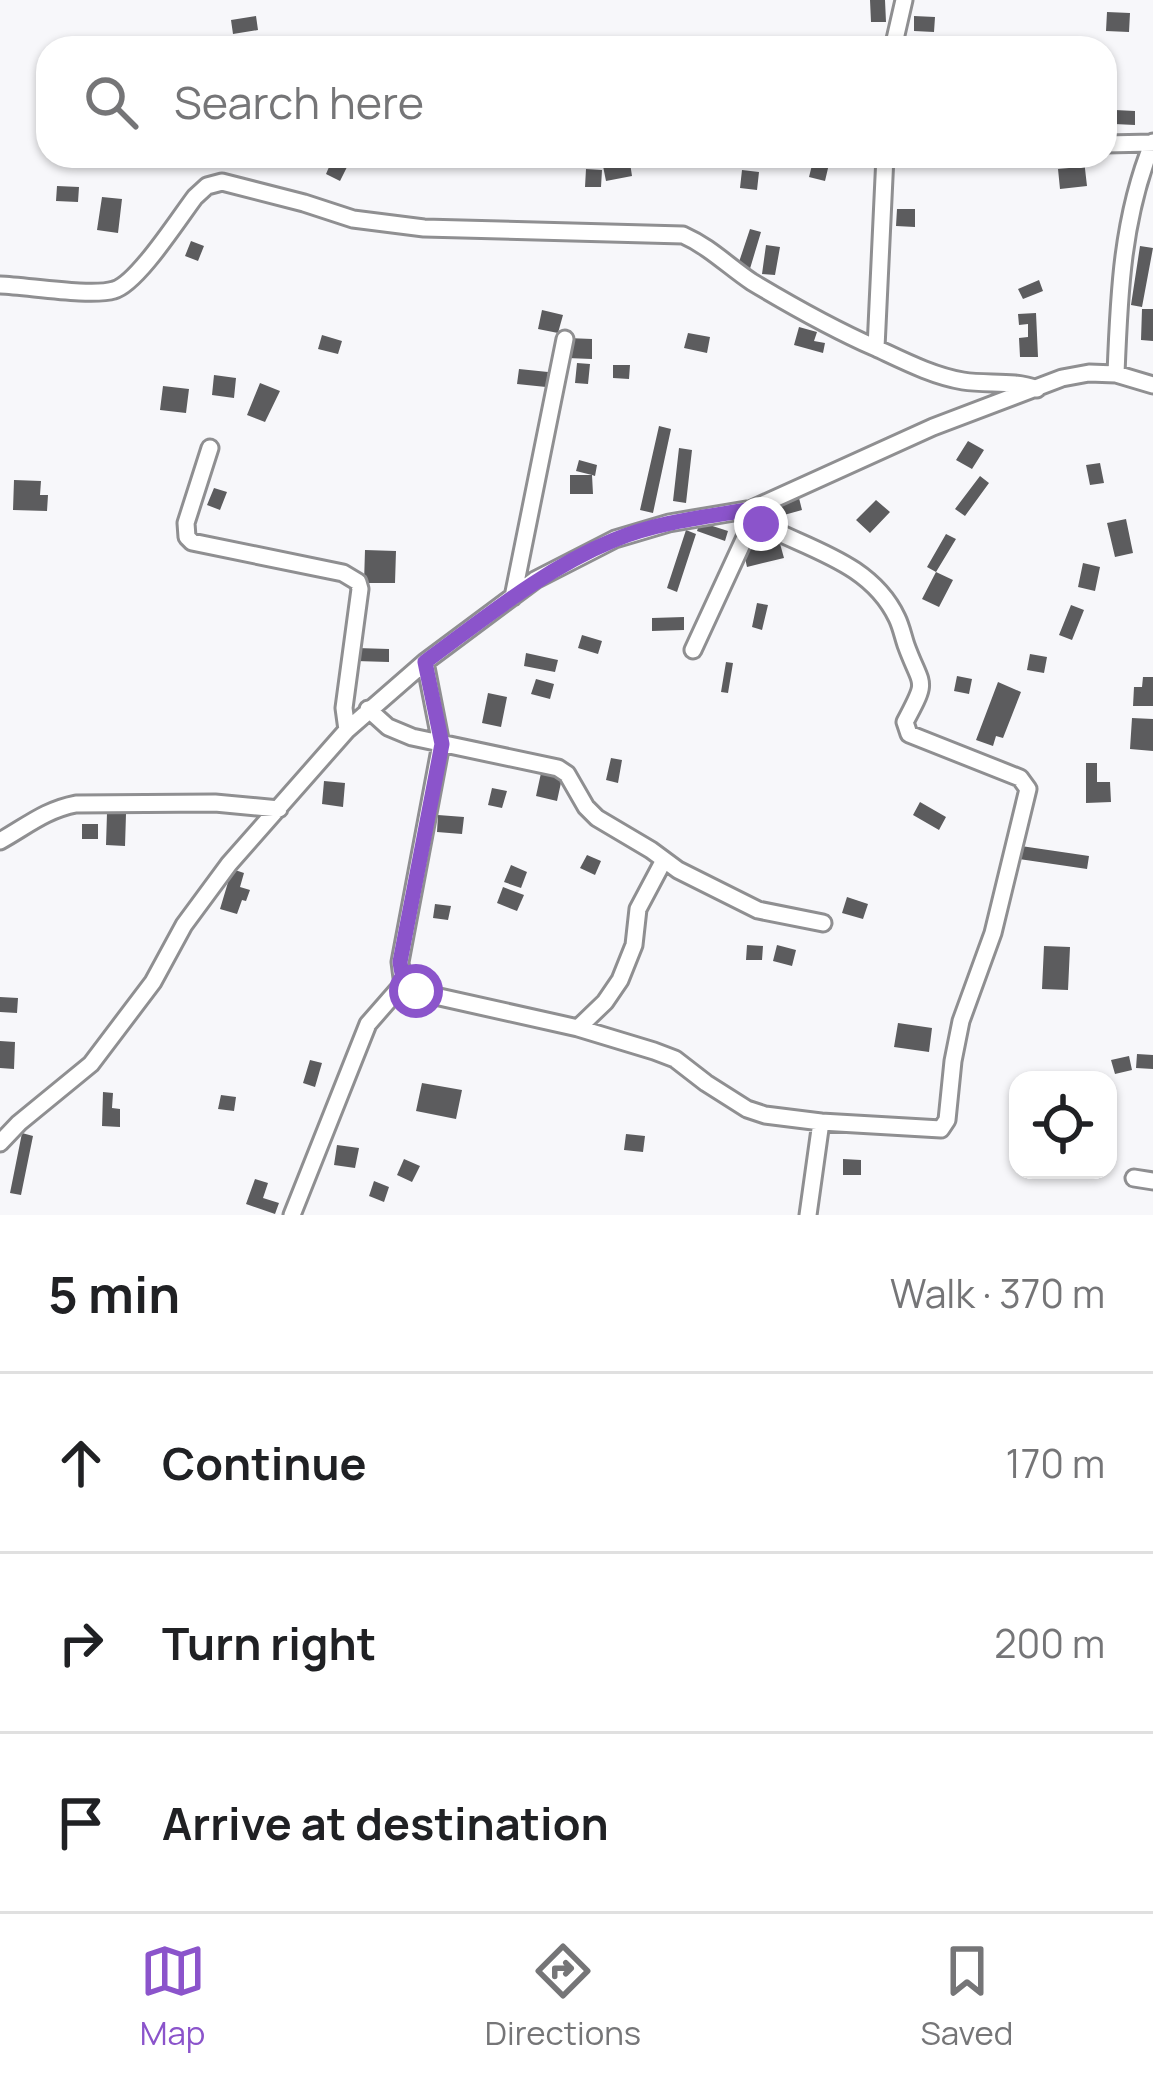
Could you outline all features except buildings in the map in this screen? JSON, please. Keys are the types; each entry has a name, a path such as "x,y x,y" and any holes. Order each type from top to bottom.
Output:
{"street":[{"path":"896,36 904,0"},
{"path":"1117,144 1153,142 1124,244 1117,374"},
{"path":"876,348 884,168"},
{"path":"0,285 117,290 133,278 195,197 207,186 222,182 353,219 424,228 682,236 824,323 876,348 958,380 1037,388"},
{"path":"513,597 565,340"},
{"path":"0,1143 91,1064 153,982 184,925 230,864 347,730 425,662 535,580 615,539 669,523 753,514 933,427 1063,378 1117,374 1153,385"},
{"path":"210,448 184,531 192,542 343,574 358,582 344,708 347,730"},
{"path":"693,650 753,514"},
{"path":"292,1215 368,1024 403,984 435,996 578,1028 675,1060 746,1109 765,1115 934,1130 945,1126 962,1021 993,932 1026,782 909,734 905,722 922,683 885,599 860,573 774,531 753,514"},
{"path":"406,986 400,962 442,744 425,662"},
{"path":"368,709 388,727 442,744 558,768 596,818 677,870 758,910 823,923"},
{"path":"0,841 36,817 76,804 215,803 279,809"},
{"path":"578,1028 620,980 634,945 638,909 664,860"},
{"path":"808,1215 820,1122"},
{"path":"1134,1178 1153,1180"}],"route":[{"path":"416,991 406,986 400,962 442,744 425,662 535,580 615,539 669,523 752,509 761,524"}]}
